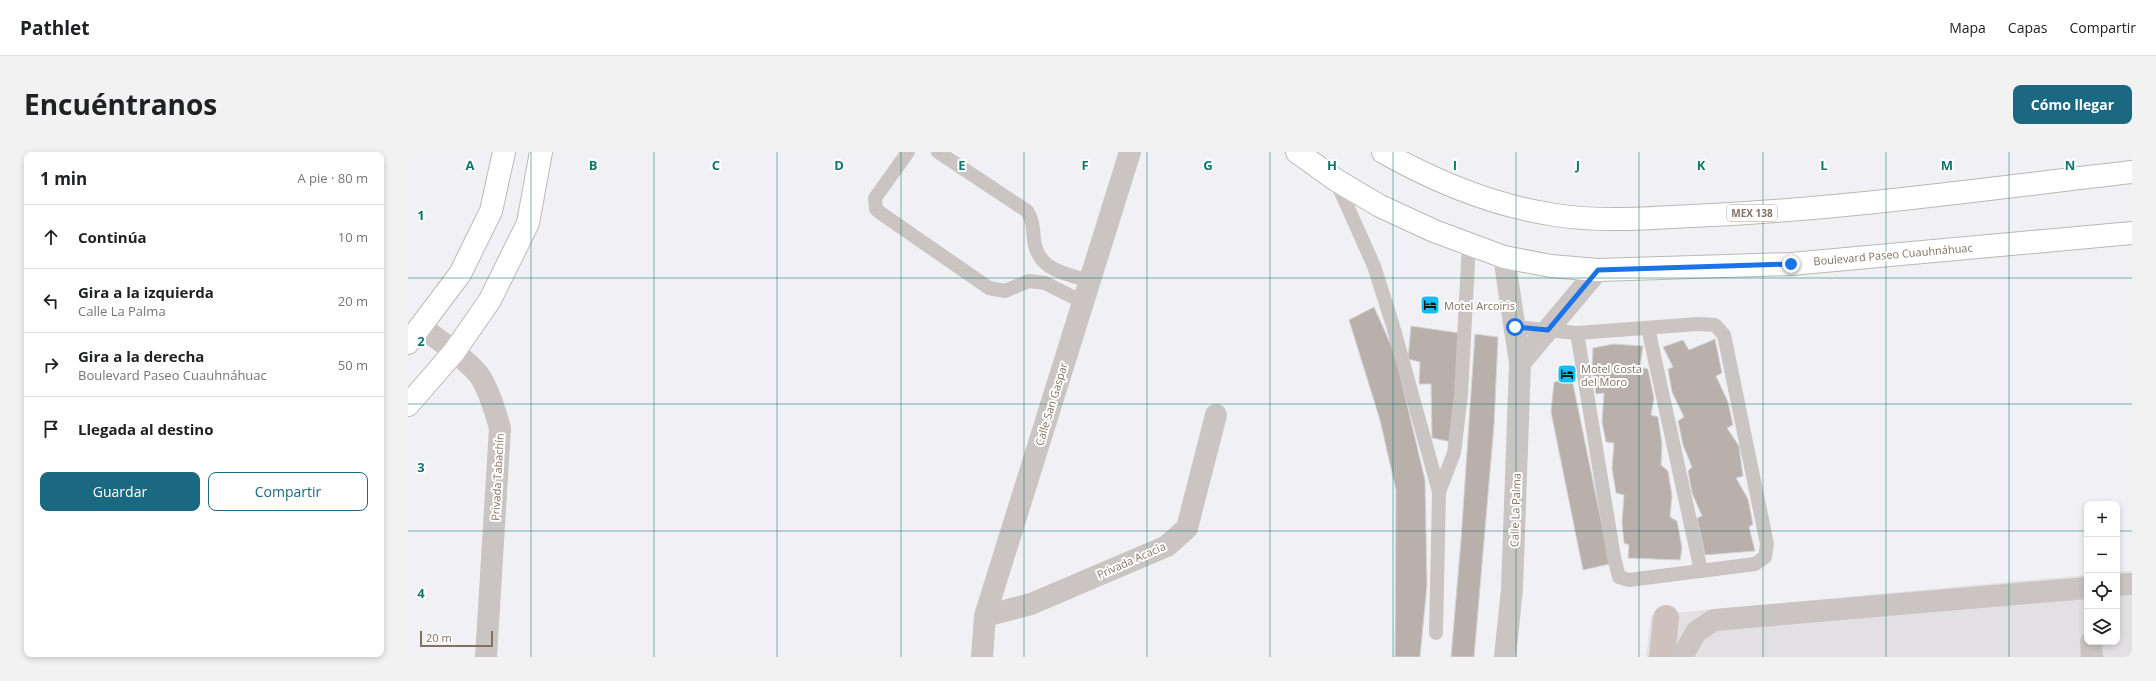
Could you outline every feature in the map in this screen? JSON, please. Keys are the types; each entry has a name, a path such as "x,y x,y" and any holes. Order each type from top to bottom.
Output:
{"main road":[{"path":"415,335 460,274 491,211 504,152"},
{"path":"408,405 454,352 490,300 528,223 541,152"},
{"name":"Boulevard Paseo Cuauhnáhuac","path":"1297,152 1336,180 1380,206 1434,232 1504,257 1551,266 1598,270 1791,264 2132,233"},
{"name":"MEX 138","path":"1383,152 1417,171 1464,190 1506,204 1554,215 1604,220 1783,211 2132,172"}],"street":[{"name":"Calle San Gaspar","path":"982,657 985,616 1130,152"},
{"name":"Calle La Palma","path":"1504,257 1520,363 1512,589 1504,657"},
{"path":"1520,363 1598,270"},
{"name":"Privada Tabachín","path":"415,335 454,352 480,377 493,402 500,428 486,657"},
{"name":"Privada Acacia","path":"985,616 1031,604 1167,546 1187,528 1216,415"},
{"path":"2120,585 2132,584"},
{"path":"1682,655 1696,632 1714,620 2084,594"},
{"path":"2091,645 2092,657"}],"lane":[{"path":"908,152 875,198 876,209 989,288 1005,291 1029,281 1045,283 1083,302"},
{"path":"938,152 1027,211 1032,218 1035,245 1040,258 1048,267 1089,281"},
{"path":"1336,180 1376,274 1393,326 1439,492 1436,633"},
{"path":"1439,492 1454,453 1455,445 1461,395 1469,244"},
{"path":"1515,327 1577,333 1698,324 1715,325 1724,335 1767,544 1765,556 1755,564 1629,580 1619,577 1614,556 1577,333"},
{"path":"1648,328 1700,571"}],"shaded area":[{"path":"2132,571 2132,657 1646,657 1651,615 2084,575 2084,645 2120,645 2120,572"}],"building":[{"path":"1374,307 1395,354 1425,480 1427,585 1420,657 1395,657 1396,490 1380,420 1349,320"},
{"path":"1411,326 1459,333 1452,442 1432,438 1431,384 1419,384 1420,362 1408,359"},
{"path":"1475,334 1498,337 1494,425 1474,657 1451,657 1461,540"},
{"path":"1715,339 1722,373 1716,376 1728,402 1733,425 1727,428 1739,446 1743,476 1736,478 1748,499 1753,524 1749,527 1755,551 1705,555 1697,518 1702,516 1692,493 1688,471 1692,467 1683,445 1678,421 1684,417 1672,392 1668,369 1673,367 1663,347 1683,340 1689,350"},
{"path":"1613,344 1643,346 1640,367 1648,369 1654,398 1651,415 1658,417 1662,444 1661,465 1668,471 1672,496 1670,517 1677,521 1682,548 1680,560 1628,558 1629,545 1624,543 1622,522 1624,495 1616,493 1612,468 1614,443 1606,442 1602,422 1604,393 1596,394 1592,369 1593,348"},
{"path":"1572,379 1610,564 1583,570 1551,412 1554,382"}],"waterway":[{"path":"1662,657 1666,618"}],"place":[{"name":"Motel Arcoiris","path":"1430,305"},
{"name":"Motel Costa del Moro","path":"1567,374"}],"route":[{"path":"1515,327 1548,330 1598,270 1791,264"}]}
